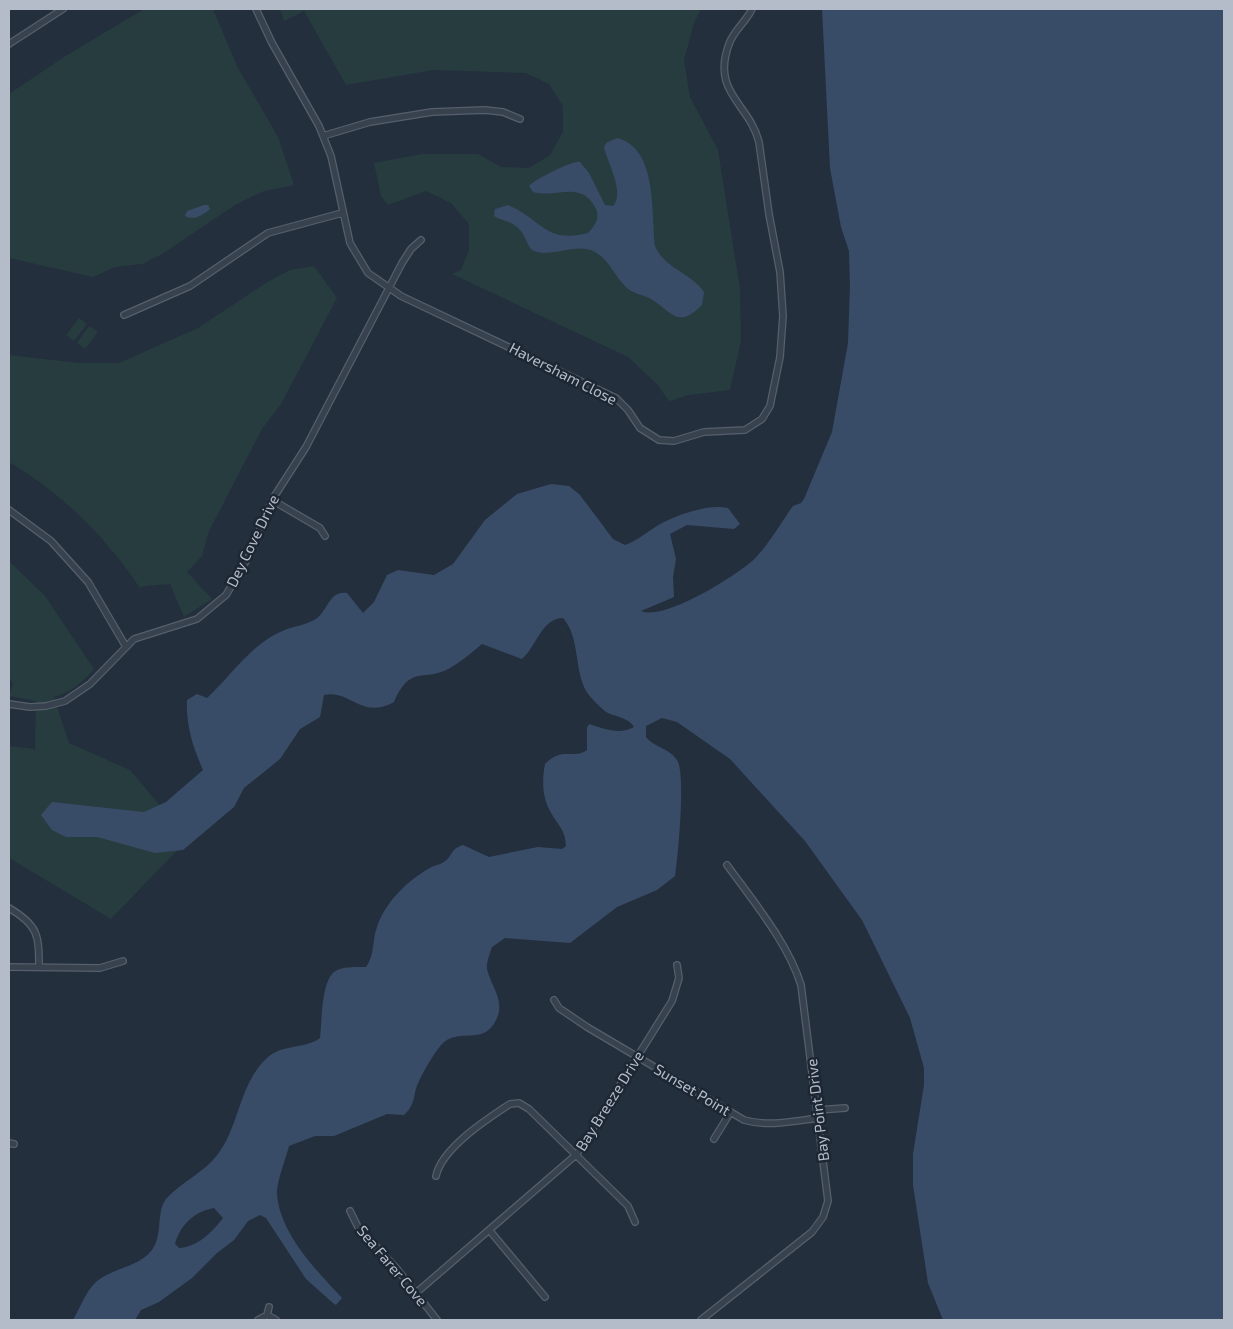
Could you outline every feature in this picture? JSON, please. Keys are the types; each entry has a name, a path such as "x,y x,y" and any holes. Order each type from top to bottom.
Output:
{"street":[{"path":"9,44 63,9"},
{"name":"Haversham Close","path":"256,9 272,43 301,92 323,136 335,174 345,230 355,255 368,273 389,289 616,398 640,428 656,439 674,441 704,432 737,432 757,424 770,406 775,384 783,334 782,292 760,142 753,125 729,91 725,73 725,61 730,42 752,9"},
{"path":"323,136 370,122 432,112 494,111 502,112 520,120"},
{"path":"124,315 190,286 268,233 342,213"},
{"name":"Dey Cove Drive","path":"9,704 30,707 46,706 65,701 90,684 126,644 144,635 197,619 226,595 249,556 272,500 306,447 411,250 421,240"},
{"path":"272,500 320,528 325,536"},
{"path":"9,510 51,541 88,582 126,644"},
{"name":"Bay Point Drive","path":"701,1320 812,1232 823,1217 828,1192 806,1008 798,976 782,944 727,865"},
{"path":"9,908 26,918 33,926 39,939 40,967"},
{"path":"9,967 100,968 123,961"},
{"name":"Bay Breeze Drive","path":"416,1293 577,1154 672,1000 679,978 677,965"},
{"name":"Sunset Point","path":"554,1000 559,1008 744,1120 758,1124 819,1118"},
{"path":"436,1176 440,1162 448,1152 500,1111 515,1103 529,1109 577,1154 628,1206 636,1222"},
{"path":"818,1110 844,1108"},
{"path":"714,1139 730,1113"},
{"name":"Sea Farer Cove","path":"350,1211 358,1227 437,1320"},
{"path":"490,1231 545,1297"},
{"path":"258,1320 267,1315 269,1308"},
{"path":"267,1315 276,1320"}],"green space":[{"path":"144,9 213,9 237,66 278,137 294,185 264,191 235,205 162,254 142,264 115,267 93,277 9,258 9,94 64,57"},
{"path":"280,9 701,9 694,23 684,60 690,97 718,150 740,289 741,341 730,390 689,395 669,401 657,384 628,357 452,274 461,270 469,250 469,224 451,203 426,191 388,205 381,196 374,163 422,154 478,154 501,167 529,168 550,155 563,132 563,106 549,84 526,73 433,70 346,85 304,11 284,21"},
{"path":"314,266 337,298 281,404 262,429 209,531 202,556 187,572 212,599 184,617 170,584 140,588 98,534 82,518 48,488 9,462 9,355 79,363 119,363 198,328 269,281 290,270"},
{"path":"79,318 87,324 74,341 66,335"},
{"path":"89,326 98,332 85,349 77,343"},
{"path":"9,561 45,596 94,669 76,686 54,697 69,743 130,770 188,839 111,919 9,858 9,746 35,749 36,701 9,696 13,684 9,677"}],"water":[{"path":"822,9 1224,9 1224,1320 943,1320 928,1283 913,1185 913,1154 924,1085 924,1068 910,1018 862,920 805,841 730,759 677,722 662,718 646,726 646,737 674,756 680,768 681,797 675,876 657,890 617,907 570,943 505,938 492,947 487,969 499,1000 499,1013 496,1020 491,1028 484,1033 455,1037 441,1045 423,1072 413,1103 404,1115 387,1114 334,1136 315,1136 289,1146 277,1190 280,1210 292,1238 301,1251 342,1298 336,1305 306,1279 266,1218 260,1215 248,1221 234,1240 217,1253 192,1278 159,1302 141,1310 135,1320 73,1320 85,1296 97,1281 141,1260 152,1250 157,1238 163,1204 178,1187 206,1167 218,1154 231,1130 245,1091 258,1067 274,1053 308,1044 320,1038 324,993 330,977 334,972 341,969 366,967 371,958 375,932 381,918 398,893 422,873 444,862 456,848 463,845 489,857 538,847 562,849 566,846 564,835 547,805 544,794 545,764 562,754 577,754 587,750 587,728 589,724 618,731 634,727 626,720 605,711 586,691 582,682 572,634 563,618 556,619 544,628 522,659 482,644 450,668 441,672 412,678 400,690 394,702 383,707 373,708 341,696 333,694 324,695 320,717 300,729 280,759 244,788 234,807 183,850 155,853 97,837 66,837 52,830 41,815 52,802 144,812 166,802 203,770 191,736 187,700 197,694 207,698 248,655 267,639 282,631 305,624 319,617 336,595 347,593 363,613 374,602 387,575 398,570 434,575 453,564 485,520 517,494 551,484 569,486 580,495 613,539 625,545 677,516 712,507 728,508 740,524 734,529 687,525 670,534 676,559 673,577 674,597 641,611 665,610 681,604 729,578 751,562 768,543 793,506 801,503 804,499 832,432 848,343 850,286 849,251 841,227 830,168","holes":["214,1208 223,1218 198,1242 179,1248 175,1244 177,1237 189,1220 201,1212"]},
{"path":"617,138 630,144 640,155 646,168 652,200 655,246 659,254 699,285 704,292 702,305 687,316 676,316 651,299 628,289 608,263 595,252 588,249 573,249 549,253 534,251 517,227 494,216 495,209 508,205 553,233 574,236 588,233 595,225 597,219 596,209 590,200 576,192 542,194 533,192 529,186 554,171 580,162 589,173 605,205 613,206 617,194 616,186 604,148 606,143"},
{"path":"208,205 210,209 202,215 195,218 185,216 187,211"}]}
